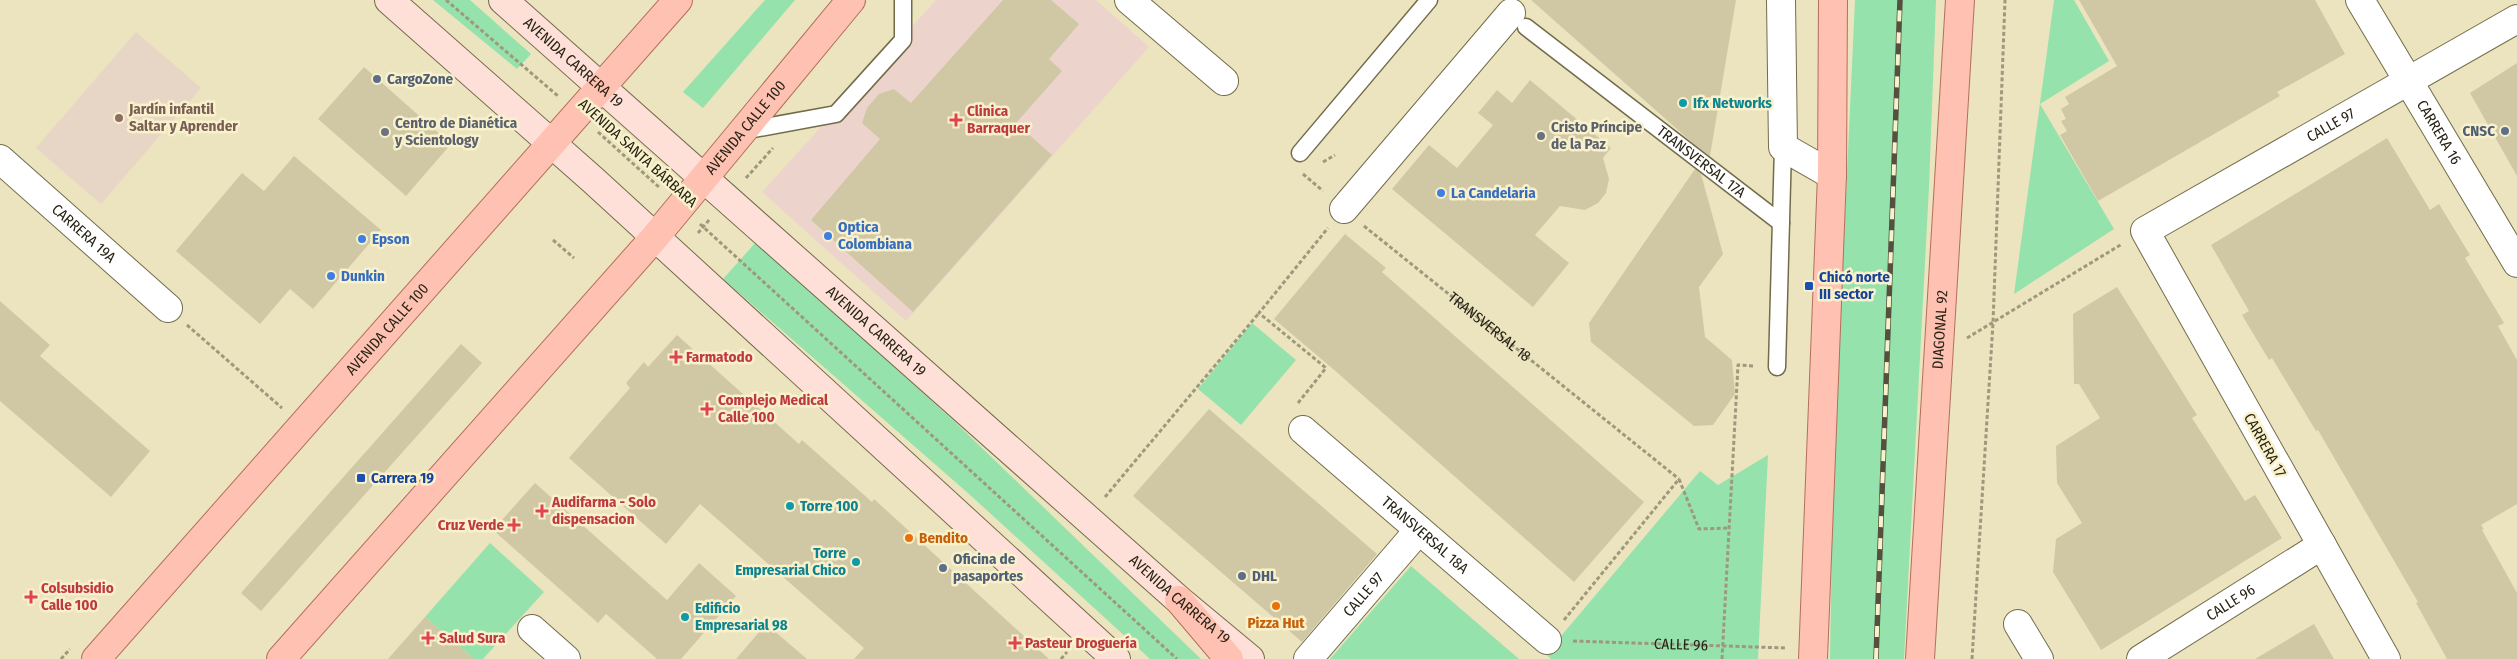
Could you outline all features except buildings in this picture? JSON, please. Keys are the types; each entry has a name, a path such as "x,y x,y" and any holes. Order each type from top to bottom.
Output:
{"main road":[{"path":"389,0 552,143 1116,659"},
{"name":"AVENIDA CARRERA 19","path":"503,0 1179,600 1250,659"},
{"name":"AVENIDA CALLE 100","path":"96,659 552,143 568,105 602,87 678,0"},
{"name":"AVENIDA CALLE 100","path":"282,659 655,237 850,0"},
{"path":"1812,655 1832,175 1833,0"},
{"name":"DIAGONAL 92","path":"1920,656 1960,6"},
{"path":"1179,600 1229,659"}],"street":[{"path":"1129,0 1224,81"},
{"path":"1781,0 1783,147 1832,175"},
{"name":"CARRERA 16","path":"2360,0 2517,263"},
{"name":"CALLE 97","path":"2145,231 2517,19"},
{"path":"1344,209 1518,20"},
{"name":"CARRERA 19A","path":"3,168 168,308"},
{"name":"CARRERA 17","path":"2145,231 2386,659"},
{"name":"TRANSVERSAL 18A","path":"1302,430 1547,640"},
{"name":"CALLE 97","path":"1308,659 1419,530"},
{"name":"CALLE 96","path":"2141,659 2322,545"},
{"path":"2018,624 2039,659"},
{"path":"532,629 566,659"}],"lane":[{"path":"743,131 836,114 903,40 903,0"},
{"path":"1300,153 1429,0"},
{"name":"TRANSVERSAL 17A","path":"1518,20 1781,223"},
{"path":"1777,367 1783,147"}],"path":[{"name":"AVENIDA SANTA BÁRBARA","path":"446,0 568,105 1177,659"},
{"path":"1972,659 1993,323 2005,0"},
{"name":"TRANSVERSAL 18","path":"1303,174 1679,479"},
{"path":"1103,499 1344,209"},
{"path":"1937,357 2145,231"},
{"path":"553,240 574,258"},
{"path":"168,308 303,425"},
{"path":"1259,313 1326,368 1287,417 1302,430"},
{"path":"1722,659 1738,365 1777,367"},
{"path":"1547,640 1679,479 1699,529 1730,528"},
{"name":"CALLE 96","path":"1547,640 1723,646 1812,655"}],"shaded area":[{"name":"Clinica Barraquer","path":"936,0 1096,0 1149,47 906,321 762,192"},
{"name":"Jardín infantil Saltar y Aprender","path":"136,32 201,88 101,204 36,148"}],"green space":[{"path":"433,0 470,0 531,54 517,69"},
{"path":"765,0 795,0 703,108 683,92"},
{"path":"1855,0 1936,0 1929,187 1904,659 1830,659 1833,477"},
{"path":"2054,0 2074,0 2109,61 2040,104 2114,229 2014,294"},
{"path":"756,242 955,422 1201,659 1150,659 969,494 723,279"},
{"path":"1252,323 1296,360 1241,425 1198,389"},
{"path":"1768,455 1758,659 1551,659 1546,654 1700,471 1718,485"},
{"path":"490,543 544,592 483,659 474,659 425,617"},
{"path":"1411,566 1519,659 1330,659"}],"railway":[{"path":"1876,659 1900,0"}],"place":[{"name":"CargoZone","path":"377,79"},
{"name":"Ifx Networks","path":"1683,103"},
{"name":"Jardín infantil Saltar y Aprender","path":"119,118"},
{"name":"Clinica Barraquer","path":"956,120"},
{"name":"CNSC","path":"2505,131"},
{"name":"Centro de Dianética y Scientology","path":"385,132"},
{"name":"Cristo Príncipe de la Paz","path":"1541,136"},
{"name":"La Candelaria","path":"1441,193"},
{"name":"Optica Colombiana","path":"828,236"},
{"name":"Epson","path":"362,239"},
{"name":"Dunkin","path":"331,276"},
{"name":"Chicó norte III sector","path":"1809,286"},
{"name":"Farmatodo","path":"676,357"},
{"name":"Complejo Medical Calle 100","path":"707,409"},
{"name":"Carrera 19","path":"361,478"},
{"name":"Torre 100","path":"790,506"},
{"name":"Audifarma - Solo dispensacion","path":"542,511"},
{"name":"Cruz Verde","path":"514,525"},
{"name":"Bendito","path":"909,538"},
{"name":"Torre Empresarial Chico","path":"856,562"},
{"name":"Oficina de pasaportes","path":"943,568"},
{"name":"DHL","path":"1242,576"},
{"name":"Colsubsidio Calle 100","path":"31,597"},
{"name":"Pizza Hut","path":"1276,606"},
{"name":"Edificio Empresarial 98","path":"685,617"},
{"name":"Salud Sura","path":"428,638"},
{"name":"Pasteur Droguería","path":"1015,643"}]}
